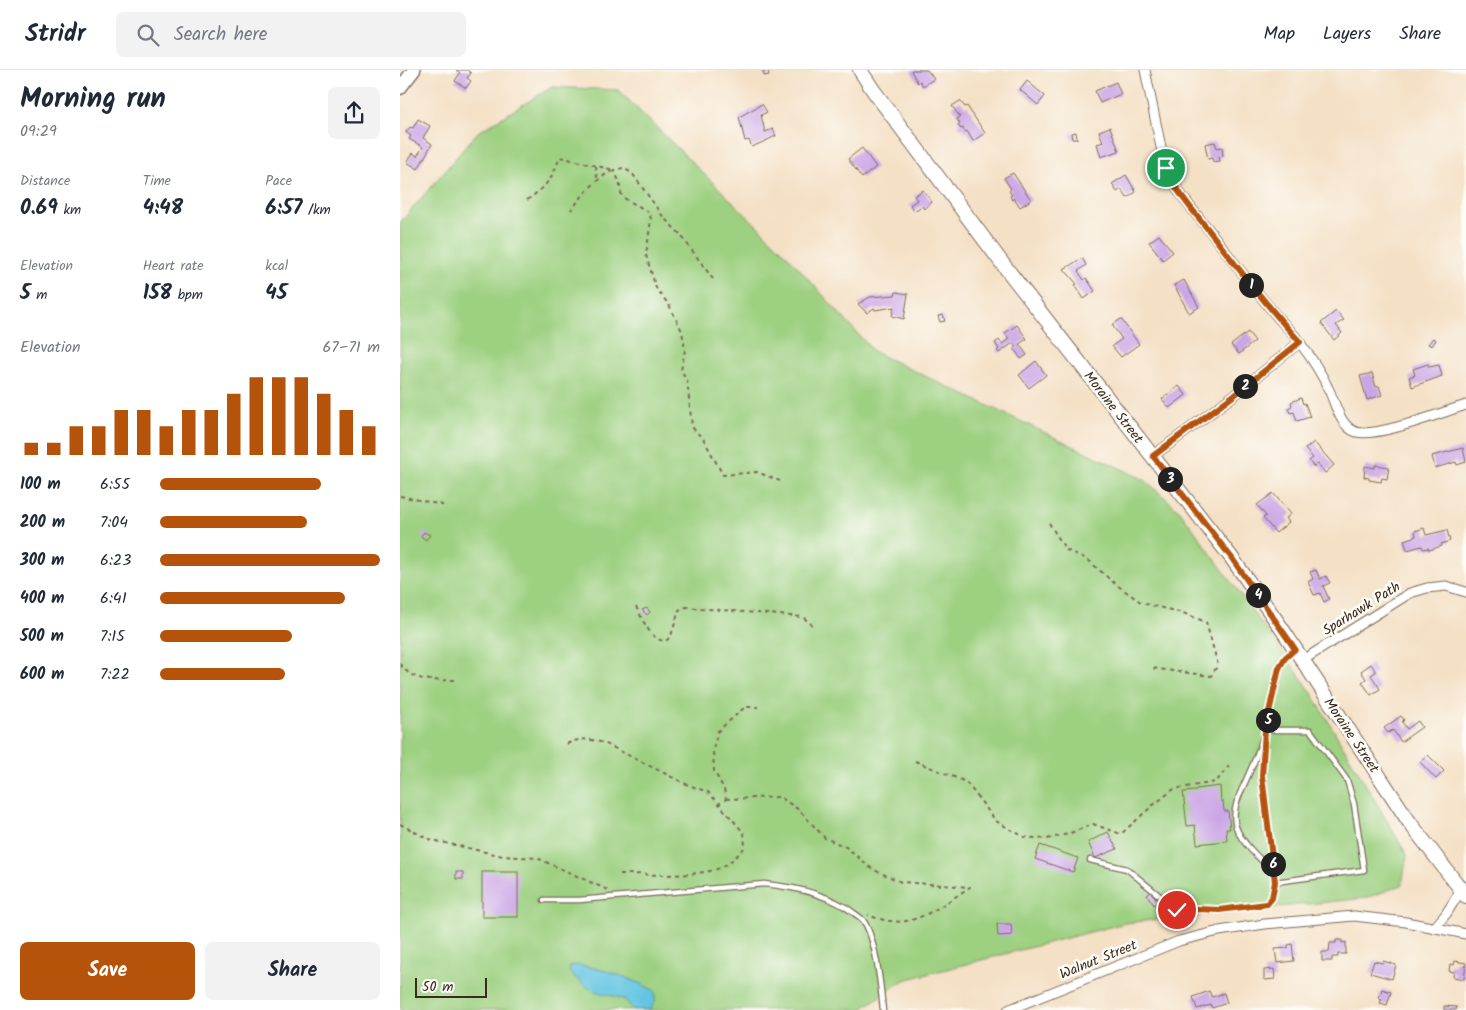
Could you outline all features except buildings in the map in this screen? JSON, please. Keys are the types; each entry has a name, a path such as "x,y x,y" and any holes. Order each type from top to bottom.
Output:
{"main road":[{"path":"400,88 414,70"},
{"name":"Moraine Street","path":"860,70 1002,263 1231,557 1410,822 1464,893"}],"street":[{"path":"1145,70 1163,157 1169,175 1186,202 1234,264 1300,342 1328,387 1348,427 1354,431 1368,432 1388,429 1466,405"},
{"path":"1153,456 1237,393 1300,342"},
{"name":"Sparhawk Path","path":"1299,655 1410,592 1446,586 1466,592"},
{"path":"1434,928 1464,893"},
{"name":"Walnut Street","path":"1008,1010 1179,941 1219,931 1265,924 1354,916 1406,922 1466,934"}],"lane":[{"path":"1274,872 1258,859 1241,836 1236,827 1235,810 1239,795 1250,772 1265,730 1279,668 1285,658 1299,655"},
{"path":"1090,860 1131,871 1171,906 1181,911 1198,909 1219,910 1267,904 1272,898 1275,882 1262,776 1265,730"},
{"path":"1265,730 1310,730 1347,780 1354,804 1364,870 1275,882"},
{"path":"544,900 579,900 764,884 788,887 821,896 844,906 863,920 876,957 883,1010"}],"path":[{"path":"527,200 542,190 553,175 560,157 614,170"},
{"path":"596,166 597,179"},
{"path":"571,210 597,179 614,170 623,168 632,173 664,218 680,234 713,279"},
{"path":"614,170 619,181 622,197 649,212 651,219 646,254 656,288 669,305 682,331 685,350 681,370 687,380 692,427 704,440 723,475 757,472 780,481"},
{"path":"400,496 447,506"},
{"path":"1049,523 1066,550 1087,559 1114,583 1142,603 1183,613 1206,622 1218,665 1211,676 1151,668"},
{"path":"636,608 652,635 660,641 666,641 670,636 679,610 686,607 803,617 812,625"},
{"path":"400,664 404,670 423,680 458,680"},
{"path":"726,799 724,789 714,771 713,749 718,731 745,707 758,707"},
{"path":"568,744 576,739 590,739 686,784 708,792 744,832 745,847 733,860 718,868 683,874 620,874"},
{"path":"915,762 966,782 996,821 1024,837 1047,839 1068,834 1093,824 1121,834 1174,789 1216,782 1229,766"},
{"path":"719,804 726,799 780,797 799,810 825,838 846,847 872,869 901,882 942,884 970,888 936,909 910,920 882,920 864,913"},
{"path":"400,824 428,839 503,856 537,858 613,892"}],"green space":[{"path":"552,87 618,90 785,253 874,352 1145,480 1180,511 1310,690 1407,855 1402,885 1366,898 1125,923 904,980 860,1010 400,1010 400,223 478,132"}],"water":[{"path":"576,965 617,974 637,982 655,991 655,1001 650,1010 634,1010 624,999 597,992 585,986 569,972 570,966"}],"route":[{"path":"1166,168 1186,202 1234,264 1300,342 1237,393 1153,456 1231,557 1295,649 1285,658 1279,668 1265,730 1262,776 1275,882 1272,898 1270,902 1262,905 1219,910 1177,910"}]}
